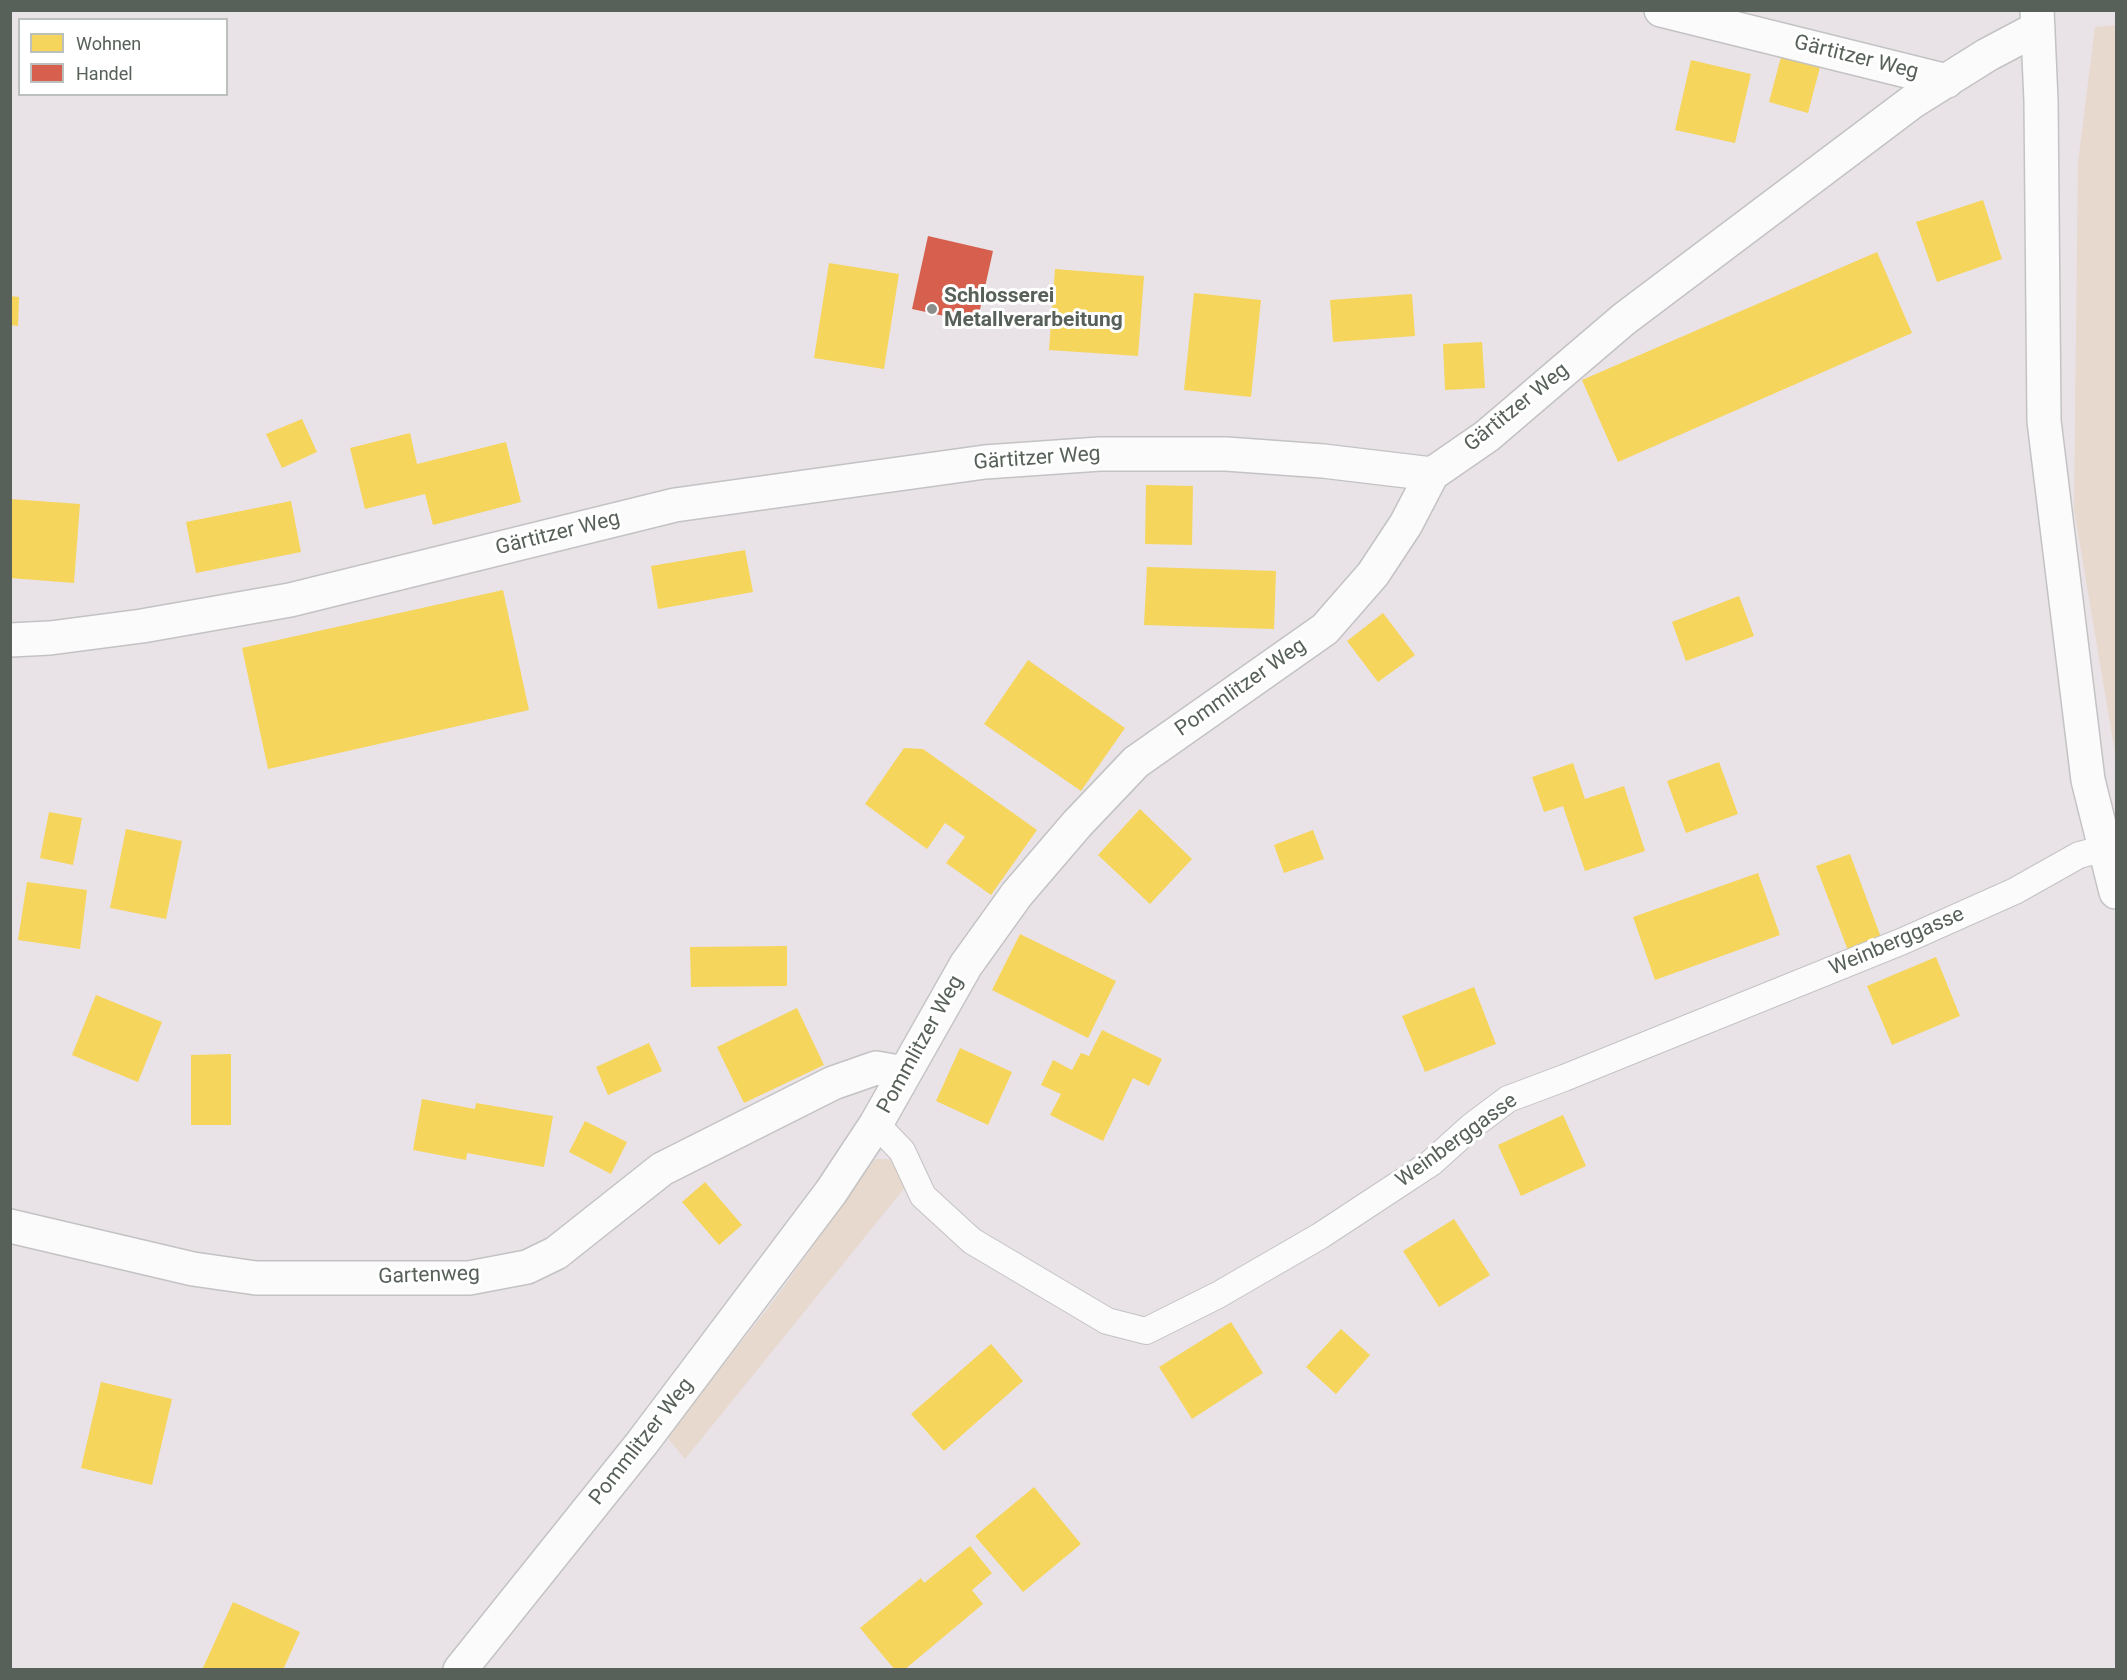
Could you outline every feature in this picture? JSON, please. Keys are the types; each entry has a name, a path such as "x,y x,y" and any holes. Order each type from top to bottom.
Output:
{"street":[{"name":"Gärtitzer Weg","path":"1661,10 1947,81"},
{"name":"Gärtitzer Weg","path":"10,640 50,638 142,626 290,600 675,505 985,462 1100,454 1226,454 1323,460 1432,474 1487,436 1624,319 1773,205 1912,102 1947,81 2037,19"},
{"path":"2037,19 2041,101 2044,421 2088,780 2116,892"},
{"name":"Pommlitzer Weg","path":"460,1670 642,1443 764,1284 831,1192 876,1124 966,965 1017,894 1077,824 1136,762 1325,629 1372,574 1406,524 1432,474"},
{"name":"Gartenweg","path":"10,1226 194,1269 256,1278 469,1278 527,1267 556,1253 662,1169 833,1083 876,1068 904,1073"}],"lane":[{"name":"Weinberggasse","path":"876,1124 902,1151 923,1196 972,1241 1107,1321 1146,1331 1218,1295 1320,1236 1431,1163 1472,1126 1508,1099 1903,941 2015,891 2079,855 2106,848"}],"shaded area":[{"path":"2116,25 2116,759 2074,509 2078,163 2095,27"},
{"path":"875,1159 895,1159 907,1185 685,1459 667,1437 778,1295"}],"building: Wohnen":[{"path":"1781,57 1820,67 1808,113 1769,102"},
{"path":"1691,60 1751,74 1735,143 1675,130"},
{"path":"1983,200 2002,259 1937,282 1916,222"},
{"path":"1877,252 1912,333 1618,462 1582,380"},
{"path":"829,263 899,274 884,369 814,358"},
{"path":"1055,269 1144,276 1138,356 1049,350"},
{"path":"1194,293 1261,300 1251,397 1184,390"},
{"path":"1412,294 1415,336 1333,342 1330,300"},
{"path":"10,296 19,297 18,326 10,325"},
{"path":"1482,342 1485,388 1445,390 1443,344"},
{"path":"302,419 317,452 282,468 266,434"},
{"path":"410,433 417,464 506,442 521,502 433,525 425,494 365,509 350,448"},
{"path":"1146,485 1193,486 1192,545 1145,544"},
{"path":"10,499 80,504 74,583 10,578"},
{"path":"291,501 301,552 196,573 186,522"},
{"path":"745,550 753,592 658,609 651,566"},
{"path":"1147,567 1276,571 1274,629 1144,625"},
{"path":"503,590 529,710 268,769 242,648"},
{"path":"1739,596 1754,636 1686,661 1672,622"},
{"path":"1383,613 1415,655 1378,682 1347,641"},
{"path":"1028,660 1125,728 1081,791 984,724"},
{"path":"904,748 923,749 1037,830 991,895 946,863 965,837 945,823 927,849 865,804"},
{"path":"1719,762 1738,814 1686,833 1667,781"},
{"path":"1573,763 1585,799 1624,786 1645,851 1585,871 1563,806 1544,812 1532,777"},
{"path":"1140,809 1192,859 1150,904 1098,855"},
{"path":"49,812 82,818 73,865 40,858"},
{"path":"126,829 182,841 166,919 110,908"},
{"path":"1313,830 1324,859 1284,873 1274,845"},
{"path":"1850,854 1882,940 1849,953 1816,866"},
{"path":"1758,873 1780,935 1655,980 1633,917"},
{"path":"27,882 87,890 80,949 18,940"},
{"path":"1020,934 1116,981 1088,1038 992,990"},
{"path":"787,946 787,986 691,987 690,947"},
{"path":"1936,957 1960,1016 1892,1045 1867,986"},
{"path":"1474,987 1496,1044 1425,1072 1402,1016"},
{"path":"96,995 162,1022 138,1082 72,1055"},
{"path":"797,1008 824,1065 744,1103 717,1047"},
{"path":"1102,1030 1162,1059 1149,1086 1133,1078 1103,1141 1050,1115 1061,1094 1041,1085 1053,1060 1072,1070 1081,1053 1089,1056"},
{"path":"649,1043 662,1071 608,1095 596,1067"},
{"path":"960,1048 1012,1072 988,1125 936,1101"},
{"path":"231,1054 231,1125 191,1125 191,1055"},
{"path":"422,1099 475,1109 476,1103 553,1116 544,1167 467,1153 466,1160 413,1150"},
{"path":"1563,1115 1586,1166 1521,1196 1498,1145"},
{"path":"585,1121 627,1142 611,1174 569,1152"},
{"path":"705,1182 742,1225 719,1245 682,1202"},
{"path":"1454,1219 1490,1275 1439,1307 1403,1251"},
{"path":"1231,1322 1263,1373 1192,1419 1159,1367"},
{"path":"1341,1329 1370,1355 1336,1394 1306,1367"},
{"path":"991,1344 1023,1381 944,1451 911,1414"},
{"path":"101,1382 172,1399 152,1485 81,1468"},
{"path":"1034,1487 1081,1544 1023,1592 975,1536"},
{"path":"970,1546 992,1573 972,1590 983,1604 904,1670 895,1670 860,1628 921,1578 924,1583"},
{"path":"233,1602 300,1632 283,1670 202,1670"}],"building: Handel":[{"path":"928,236 993,251 977,323 912,309"}],"place":[{"name":"Schlosserei Metallverarbeitung","path":"932,309"}]}
